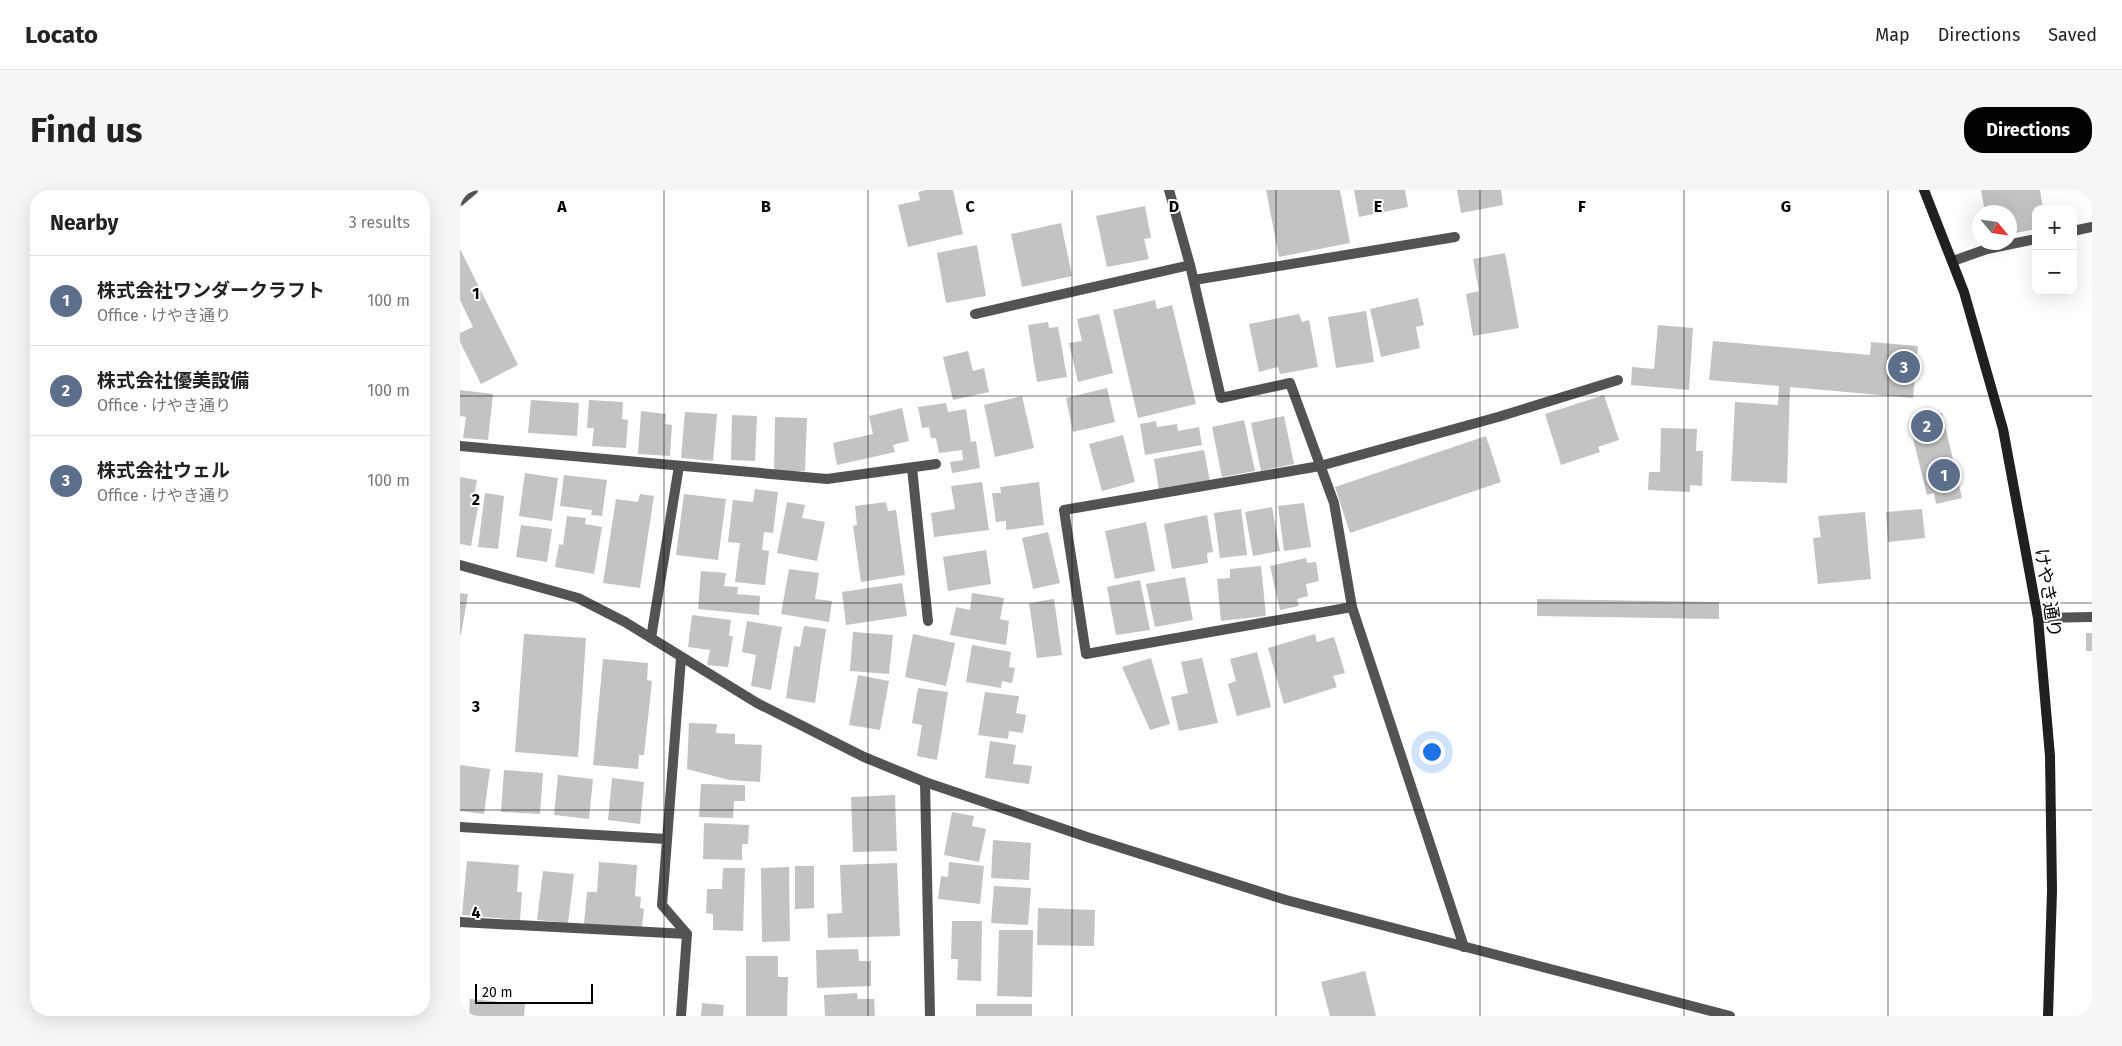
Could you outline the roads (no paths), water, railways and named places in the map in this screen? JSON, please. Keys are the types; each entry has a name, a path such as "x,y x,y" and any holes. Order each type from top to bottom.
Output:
{"street":[{"path":"460,200 473,190"},
{"path":"1169,190 1194,280 1221,398 1290,383 1334,503 1352,607 1464,947"},
{"name":"けやき通り","path":"1924,190 1964,292 2003,429 2038,618 2050,756 2052,891 2048,1016"},
{"path":"2077,230 2092,227"},
{"path":"1194,280 1455,237"},
{"path":"1953,261 1988,249 2032,240"},
{"path":"975,314 1190,265"},
{"path":"1352,607 1086,654 1064,510 1320,466 1618,380"},
{"path":"460,446 827,479 936,464"},
{"path":"651,638 679,466"},
{"path":"912,468 928,621"},
{"path":"460,565 578,598 651,638 757,703 864,757 925,782 1087,837 1286,900 1730,1016"},
{"path":"2038,618 2092,616"},
{"path":"681,658 662,905 687,934 681,1016"},
{"path":"925,782 930,1016"},
{"path":"460,827 666,839"},
{"path":"460,922 687,934"}],"place":[{"name":"株式会社ウェル","path":"1904,367"},
{"name":"株式会社優美設備","path":"1927,426"},
{"name":"株式会社ワンダークラフト","path":"1944,475"}]}
